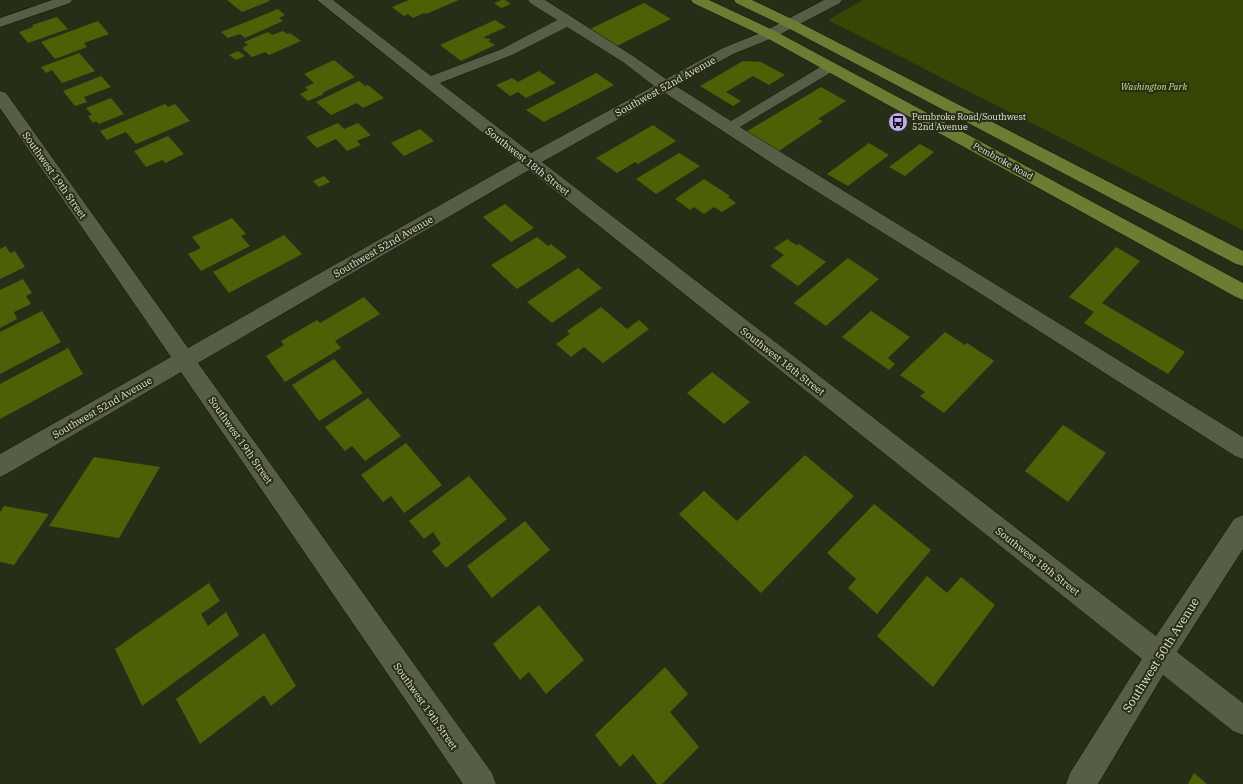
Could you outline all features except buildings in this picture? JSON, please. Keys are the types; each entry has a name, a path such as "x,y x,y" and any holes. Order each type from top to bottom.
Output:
{"main road":[{"name":"Pembroke Road","path":"698,0 770,34 1243,292"},
{"path":"741,0 791,24 1243,259"},
{"path":"1074,200 1148,225 1243,274"}],"street":[{"path":"0,23 65,0"},
{"name":"Southwest 18th Street","path":"324,0 1243,721"},
{"path":"534,0 628,59 665,86 782,162 1000,296 1243,449"},
{"name":"Southwest 52nd Avenue","path":"0,466 529,162 665,86 728,51 791,24 835,0"},
{"path":"428,82 507,52 567,21"},
{"path":"738,123 830,67"},
{"name":"Southwest 19th Street","path":"0,96 481,784"},
{"name":"Southwest 50th Avenue","path":"1081,784 1159,656 1243,527"}],"green space":[{"name":"Washington Park","path":"863,0 1243,0 1243,230 828,20"}],"place":[{"name":"Pembroke Road/Southwest 52nd Avenue","path":"898,122"}]}
